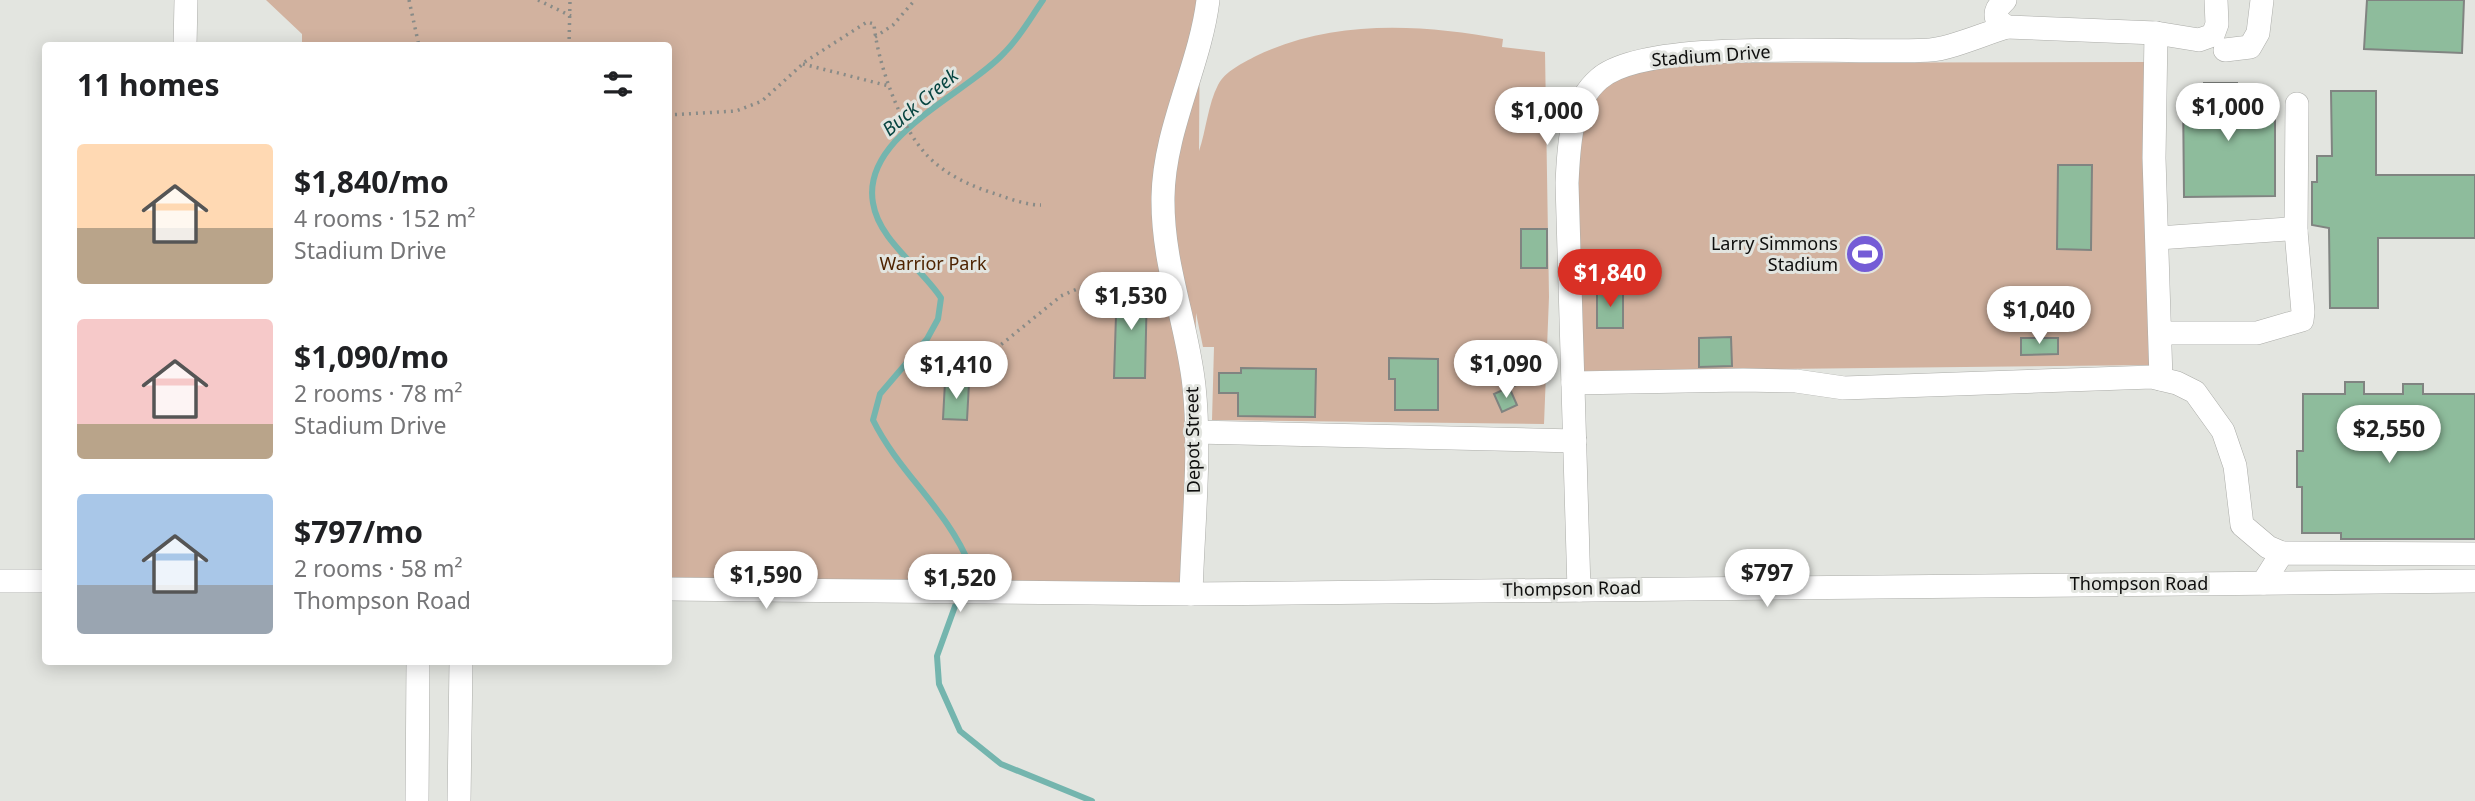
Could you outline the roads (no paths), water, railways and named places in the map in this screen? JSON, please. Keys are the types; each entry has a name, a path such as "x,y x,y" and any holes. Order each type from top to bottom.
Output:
{"street":[{"path":"185,42 186,0"},
{"name":"Depot Street","path":"1191,594 1194,383 1168,266 1163,195 1173,137 1205,25 1208,0"},
{"path":"2005,0 1997,9 1996,15 1997,20 2007,27"},
{"name":"Stadium Drive","path":"1579,590 1569,156 1577,108 1596,81 1621,66 1679,55 1928,50 2007,27 2156,33 2207,39 2213,35 2217,24 2216,0"},
{"path":"2225,50 2250,47 2258,33 2262,0"},
{"path":"2156,33 2154,135 2161,379"},
{"path":"2161,333 2257,333 2302,320 2296,231 2297,104"},
{"path":"2158,238 2289,229 2296,231"},
{"path":"1573,383 1770,380 1844,388 2110,377 2161,379 2195,392 2222,431 2235,466 2242,525 2268,547 2282,553 2475,554"},
{"path":"1195,432 1574,441"},
{"path":"2263,583 2282,553"},
{"path":"0,581 42,581"},
{"name":"Thompson Road","path":"672,589 1191,594 2475,581"},
{"path":"416,801 418,665"},
{"path":"458,801 461,665"}],"waterway":[{"name":"Buck Creek","path":"962,588 970,566 961,546 896,457 873,420 880,394 927,339 938,319 941,298 883,230 873,203 874,179 883,157 899,137 1005,52 1043,0"},
{"name":"Buck Creek","path":"958,598 937,656 939,684 960,731 1001,764 1092,801"}],"place":[{"name":"Larry Simmons Stadium","path":"1865,254"}],"park label":[{"name":"Warrior Park","path":"933,264"}]}
